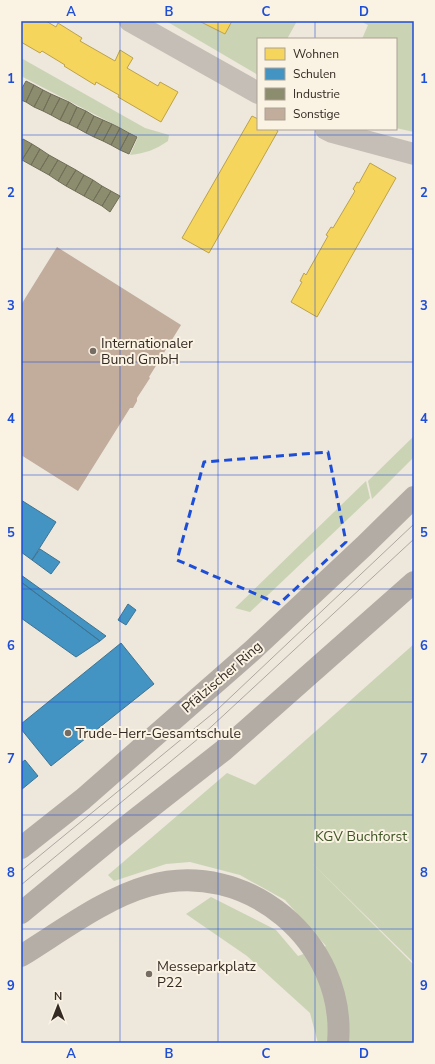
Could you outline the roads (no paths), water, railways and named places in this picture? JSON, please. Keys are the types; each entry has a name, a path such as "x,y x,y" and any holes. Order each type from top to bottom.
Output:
{"highway":[{"path":"21,956 122,895 149,886 174,881 202,881 228,886 253,895 274,907 292,923 312,947 321,961 337,1006 338,1043"}],"main road":[{"name":"Pfälzischer Ring","path":"21,848 83,799 254,649 414,497"},
{"path":"21,914 118,833 224,750 414,582"}],"street":[{"path":"130,21 257,93"},
{"path":"328,130 414,154"}],"tram line":[{"path":"21,871 217,710 414,524"},
{"path":"21,885 199,738 414,539"}],"place":[{"name":"Internationaler Bund GmbH","path":"93,351"},
{"name":"Trude-Herr-Gesamtschule","path":"68,733"},
{"name":"Messeparkplatz P22","path":"149,974"}],"park label":[{"name":"KGV Buchforst","path":"361,836"}]}
